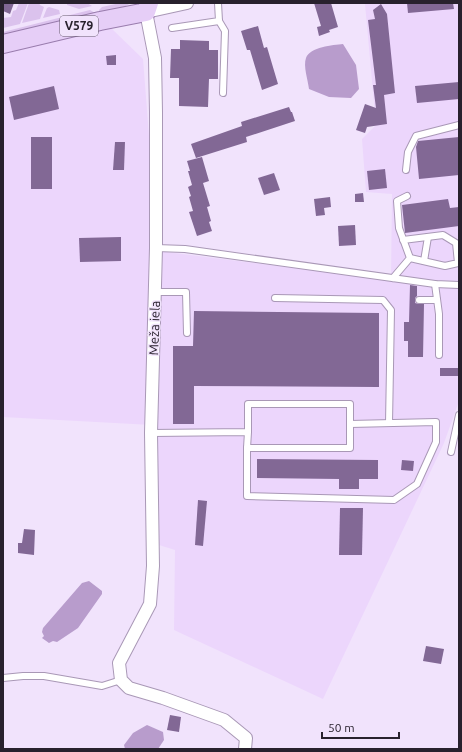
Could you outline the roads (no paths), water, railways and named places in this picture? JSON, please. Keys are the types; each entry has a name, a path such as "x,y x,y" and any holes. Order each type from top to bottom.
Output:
{"main road":[{"name":"V579","path":"3,44 100,21 148,7"}],"street":[{"path":"148,7 188,3"},
{"name":"Meža iela","path":"120,680 119,663 150,604 153,566 151,433 156,248 155,58 148,7"},
{"path":"120,680 129,688 163,698 224,720 246,738 245,749"}],"lane":[{"path":"218,3 219,21 225,31 224,93"},
{"path":"172,28 219,21"},
{"path":"406,170 408,152 416,136 459,124"},
{"path":"407,196 397,201 399,228 410,258"},
{"path":"403,240 443,235 456,243 458,263 445,266 410,258"},
{"path":"424,261 428,237"},
{"path":"156,248 185,249 435,284 459,285"},
{"path":"393,278 410,258"},
{"path":"435,284 439,314 439,355"},
{"path":"155,292 186,292 187,333"},
{"path":"275,298 383,300 391,310 389,423"},
{"path":"419,300 437,300"},
{"path":"247,448 350,448 350,424 350,404 248,404 247,448 247,496 394,500 417,484 436,442 436,422 350,424"},
{"path":"451,452 459,415"},
{"path":"151,433 248,432"},
{"path":"3,678 44,676 102,686 120,680"}]}
